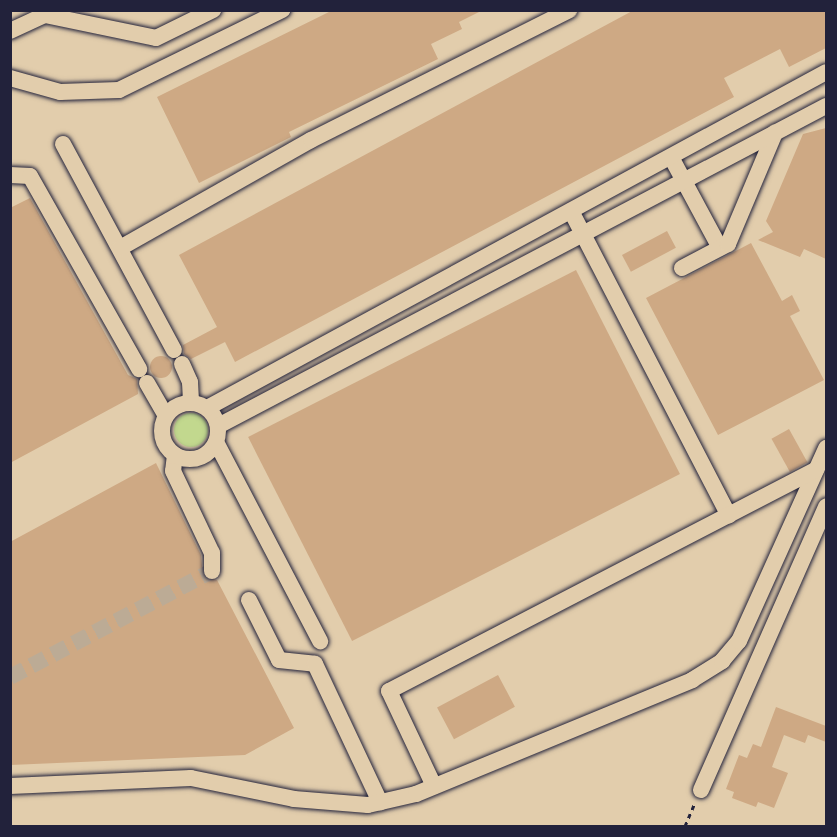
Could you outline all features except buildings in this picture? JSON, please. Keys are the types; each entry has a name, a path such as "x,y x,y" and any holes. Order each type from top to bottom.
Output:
{"street":[{"path":"10,78 60,92 119,90 282,10"},
{"path":"120,248 311,140 569,10"},
{"path":"10,31 49,13 156,39 203,13"},
{"path":"212,572 212,553 173,471 175,455 162,433 166,416 173,409 199,405 571,211 826,72"},
{"path":"175,455 199,458 217,434 684,181 775,133 823,111"},
{"path":"682,268 728,244 775,133"},
{"path":"63,144 178,357 199,405 217,434 320,641"},
{"path":"671,157 720,248"},
{"path":"10,175 30,176 166,416"},
{"path":"571,211 729,516"},
{"path":"10,786 191,778 294,800 368,805 434,786 692,680 723,661 740,641 826,448"},
{"path":"434,786 389,691 816,471"},
{"path":"701,790 826,506"},
{"path":"249,600 279,660 315,664 380,802"}],"path":[{"path":"685,826 701,790"}],"green space":[{"path":"191,413 203,418 208,430 203,442 191,447 179,442 174,430 179,418"}],"tunnel":[{"path":"10,677 212,571"}]}
